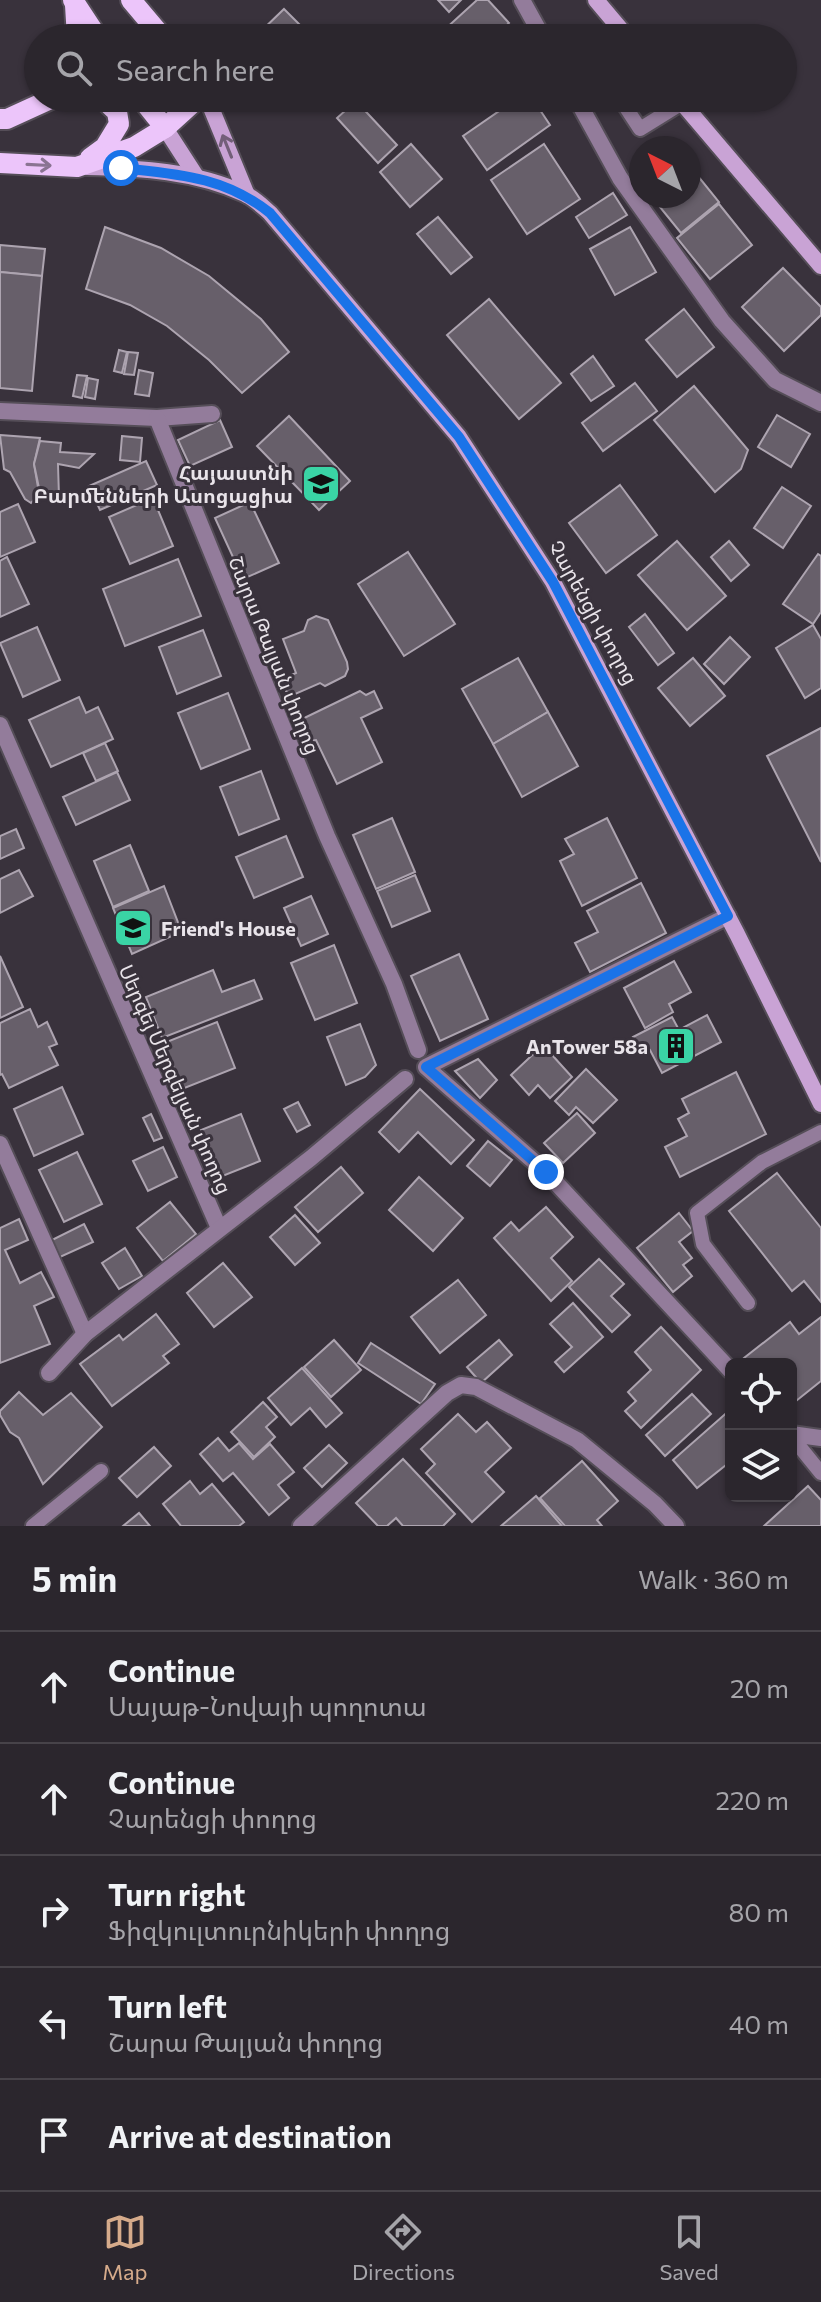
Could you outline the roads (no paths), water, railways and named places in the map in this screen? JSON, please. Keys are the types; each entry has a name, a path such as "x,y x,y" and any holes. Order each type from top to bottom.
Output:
{"main road":[{"path":"131,0 151,24"},
{"path":"596,0 616,24"},
{"path":"74,2 76,24"},
{"path":"74,2 89,24"},
{"path":"0,119 24,111"},
{"path":"77,167 105,147 119,124 117,112"},
{"path":"152,112 196,176"},
{"path":"0,163 77,167 134,147 165,128 183,112"},
{"name":"Չարենցի փողոց","path":"213,112 247,195"},
{"path":"690,112 821,266"},
{"name":"Չարենցի փողոց","path":"77,167 196,176 247,195 270,213 459,437 553,582 728,916 821,1104"}],"street":[{"path":"522,0 535,24"},
{"path":"584,112 620,178 722,321 775,380 821,403"},
{"path":"0,411 157,418 212,414"},
{"name":"Շարա Թալյան փողոց","path":"157,418 327,836 394,984 418,1050"},
{"name":"Սերգեյ Մերգելյան փողոց","path":"0,725 219,1228"},
{"path":"725,1365 546,1172 426,1067 728,916"},
{"path":"49,1373 85,1334 311,1158 405,1079"},
{"path":"0,1144 85,1334"},
{"path":"301,1526 447,1393 461,1385 476,1387 577,1440 655,1504 676,1526"},
{"path":"797,1436 821,1438"}],"lane":[{"path":"629,112 640,129 663,112"},
{"path":"748,1303 703,1244 697,1213 762,1162 821,1132"},
{"path":"797,1443 821,1473"},
{"path":"33,1526 101,1471"}],"place":[{"name":"Հայաստնի Բարմենների Ասոցացիա","path":"321,484"},
{"name":"Friend's House","path":"133,928"},
{"name":"AnTower 58a","path":"676,1046"}]}
